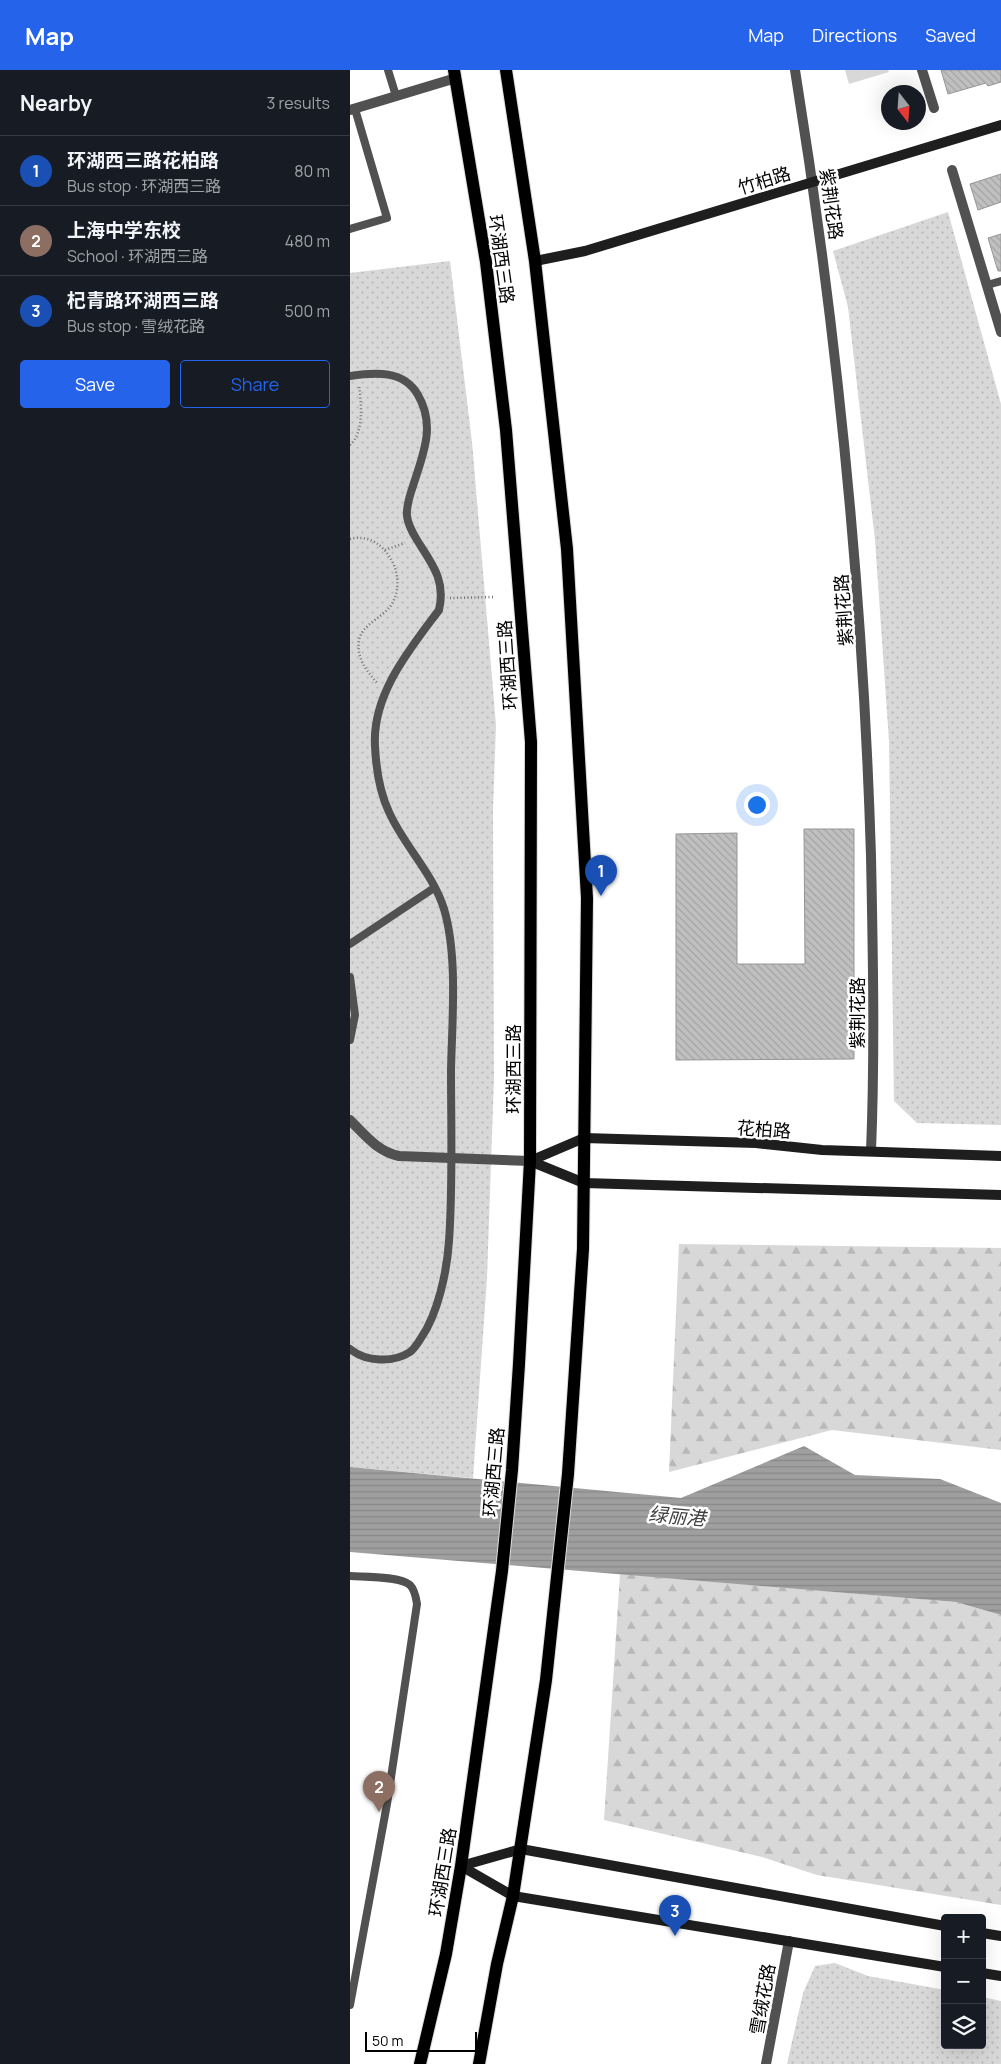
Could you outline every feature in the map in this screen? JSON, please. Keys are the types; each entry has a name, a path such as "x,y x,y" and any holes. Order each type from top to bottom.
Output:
{"main road":[{"name":"环湖西三路","path":"479,2064 497,1964 513,1896 546,1680 568,1474 583,1249 584,1183 587,898 566,539 536,261 506,70"},
{"name":"环湖西三路","path":"420,2064 446,1954 461,1866 502,1570 512,1470 530,1161 531,742 506,430 486,262 455,74"},
{"name":"竹柏路","path":"536,261 585,251 1001,125"},
{"name":"花柏路","path":"530,1161 584,1138 756,1143 822,1150 1001,1156"},
{"path":"530,1161 584,1183 1001,1195"},
{"path":"461,1866 521,1849 941,1925"},
{"path":"461,1866 513,1896 941,1966"},
{"path":"986,1934 1001,1936"},
{"path":"986,1974 1001,1976"}],"street":[{"name":"紫荆花路","path":"795,70 813,182 840,393 858,589 868,767 873,937 871,1151"},
{"path":"922,70 934,108"},
{"path":"352,109 396,96 455,74"},
{"path":"952,170 1001,332"},
{"path":"350,1120 373,1144 387,1154 450,1159 530,1161"},
{"name":"雪绒花路","path":"766,2064 789,1941"}],"lane":[{"path":"388,70 396,96"},
{"path":"350,228 386,218 352,109"},
{"path":"987,285 1001,280"},
{"path":"350,1349 355,1353 378,1360 395,1358 411,1351 428,1329 442,1286 449,1242 452,990 450,943 444,908 422,865 389,812 380,781 375,744 379,709 385,690 439,610 441,598 438,574 409,526 407,514 409,497 424,451 428,427 424,406 413,386 398,377 374,372 354,375"},
{"path":"350,944 434,888"},
{"path":"350,977 356,1015 350,1040"},
{"path":"350,1576 400,1580 410,1585 415,1594 417,1604 387,1804 350,2005"}],"path":[{"path":"350,445 354,442 359,427 361,409 354,375"},
{"path":"350,539 356,537 374,541 393,560 398,576 395,594 390,607 367,627 359,638 359,655 366,670 380,687 385,690"},
{"path":"385,550 416,539"},
{"path":"441,598 495,597"}],"green space":[{"path":"845,70 888,70 889,72 849,84"},
{"path":"948,212 1001,404 1001,1125 917,1123 894,1101 889,741 875,540 848,307 833,251"},
{"path":"450,261 472,442 496,725 493,811 494,1078 487,1278 473,1478 350,1467 350,273"},
{"path":"679,1244 1001,1248 1001,1450 832,1430 669,1472"},
{"path":"620,1574 956,1602 1001,1615 1001,1905 817,1875 762,1857 604,1820"},
{"path":"835,1963 868,1976 941,1989 941,2049 986,2049 986,1998 1001,2001 1001,2064 787,2064 803,1993 815,1966"}],"water":[{"name":"绿丽港","path":"804,1446 855,1475 940,1479 1001,1503 1001,1615 956,1602 350,1552 350,1467 681,1498"}],"building":[{"path":"941,70 1001,70 1001,82 988,86 986,83 948,94"},
{"path":"1001,174 1001,202 978,210 970,184"},
{"path":"1001,234 1001,271 998,271 988,238"},
{"path":"804,829 854,829 854,1059 676,1060 676,834 737,833 737,964 805,964"}],"place":[{"name":"环湖西三路花柏路","path":"601,896"},
{"name":"上海中学东校","path":"379,1812"},
{"name":"杞青路环湖西三路","path":"675,1936"}]}
